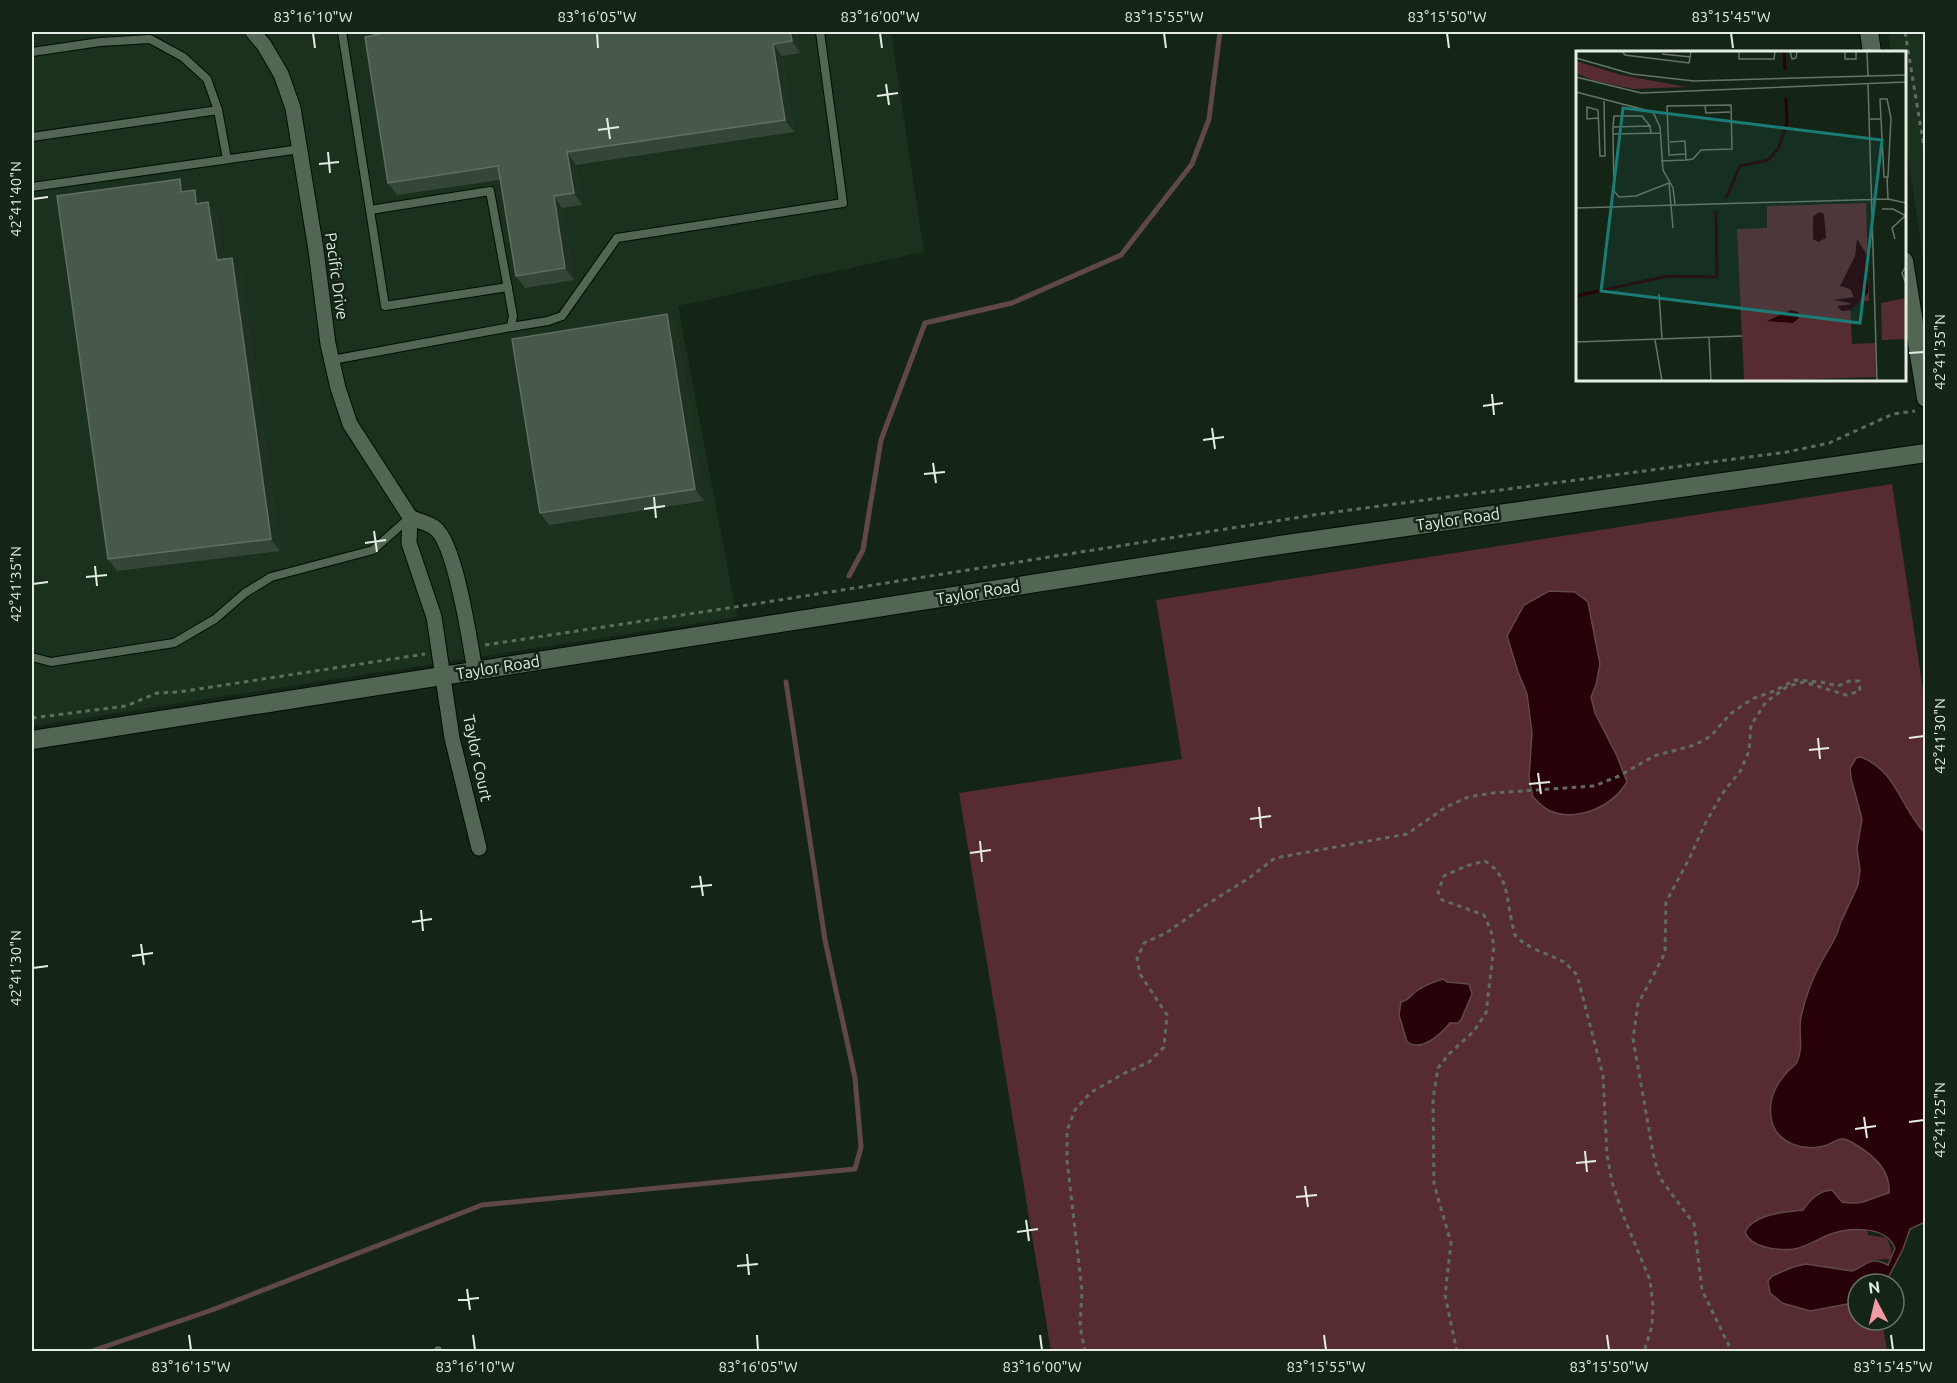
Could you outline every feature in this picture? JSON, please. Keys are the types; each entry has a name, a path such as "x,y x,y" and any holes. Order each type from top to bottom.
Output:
{"street":[{"name":"Pacific Drive","path":"253,32 264,45 281,74 293,108 338,388 350,424 410,517"},
{"path":"1869,32 1872,51"},
{"path":"1906,268 1926,398"},
{"name":"Taylor Road","path":"32,740 1280,545 1926,453"},
{"path":"444,676 434,617 409,543 410,517 436,529 446,547 459,586 475,671"},
{"name":"Taylor Court","path":"444,676 452,738 479,848"}],"lane":[{"path":"342,32 385,306 508,287"},
{"path":"332,360 562,316 617,238 843,203 820,32"},
{"path":"32,51 100,42 150,39 183,57 207,80 218,110 227,159"},
{"path":"32,137 218,110"},
{"path":"32,187 300,149"},
{"path":"370,210 490,191 513,316 511,327"},
{"path":"32,657 51,662 174,644 215,619 245,593 271,577 373,550 410,517"}],"path":[{"path":"1905,32 1926,159"},
{"path":"487,644 758,604 1320,514 1787,452 1829,443 1904,411"},
{"path":"32,718 126,706 157,693 179,692 416,656"},
{"path":"1085,1352 1080,1326 1082,1291 1067,1160 1067,1131 1076,1110 1090,1093 1149,1062 1164,1047 1167,1015 1140,974 1137,959 1144,943 1166,933 1235,888 1275,858 1407,834 1446,807 1468,797 1493,793 1594,786 1619,776 1654,756 1695,745 1712,736 1730,714 1752,699 1795,680 1838,686 1849,681 1859,681 1860,691 1846,695 1804,682 1788,686 1766,702 1751,725 1749,751 1740,770 1722,794 1705,824 1666,902 1665,953 1638,1004 1633,1039 1654,1158 1660,1178 1694,1224 1702,1290 1732,1352"},
{"path":"1457,1352 1444,1295 1451,1243 1434,1184 1433,1099 1438,1068 1450,1053 1474,1031 1486,1013 1494,946 1484,915 1442,900 1438,892 1444,876 1466,866 1485,861 1495,866 1503,880 1509,899 1515,935 1540,953 1565,963 1576,975 1603,1075 1607,1155 1612,1182 1650,1280 1653,1306 1652,1326 1644,1352"}],"shaded area":[{"path":"32,32 891,32 924,252 678,306 737,617 32,726"},
{"path":"1888,32 1925,32 1925,270 1906,145 1906,51 1891,51"},
{"path":"1892,484 1925,703 1926,1220 1867,1229 1868,1235 1887,1238 1891,1249 1891,1259 1872,1260 1874,1272 1846,1272 1846,1332 1884,1332 1887,1351 1051,1351 959,793 1182,759 1156,600"},
{"path":"1549,591 1575,592 1588,602 1600,664 1591,697 1595,713 1617,756 1627,782 1612,799 1603,805 1570,815 1548,810 1533,797 1529,778 1532,733 1527,694 1507,636 1524,605"},
{"path":"1861,757 1883,771 1925,833 1925,1222 1910,1229 1891,1272 1846,1272 1846,1304 1810,1311 1782,1303 1770,1293 1768,1281 1772,1276 1806,1264 1852,1271 1872,1261 1888,1265 1895,1248 1883,1235 1865,1230 1836,1232 1794,1249 1773,1249 1759,1245 1753,1242 1745,1232 1755,1221 1762,1218 1803,1210 1815,1196 1823,1192 1832,1190 1842,1202 1850,1203 1862,1202 1889,1193 1887,1178 1880,1165 1858,1146 1843,1139 1816,1147 1793,1144 1786,1141 1775,1130 1771,1115 1771,1101 1776,1088 1799,1057 1801,1017 1810,988 1858,885 1860,870 1857,848 1862,819 1850,768 1856,758"},
{"path":"1443,979 1447,982 1469,984 1472,994 1461,1020 1458,1023 1450,1023 1425,1044 1413,1045 1407,1042 1399,1015 1401,1002 1424,986"}],"building":[{"path":"380,32 790,32 792,41 773,44 785,120 567,152 574,193 554,196 565,268 516,276 498,166 388,183 365,37"},
{"path":"180,179 181,192 195,190 196,204 208,202 217,260 232,258 271,539 108,559 57,196"},
{"path":"667,314 695,489 540,513 512,339"}],"waterway":[{"path":"849,576 863,550 881,440 925,323 1012,303 1121,255 1192,164 1209,119 1220,32"},
{"path":"89,1352 212,1310 482,1205 855,1169 861,1147 855,1078 825,940 786,682"}]}
